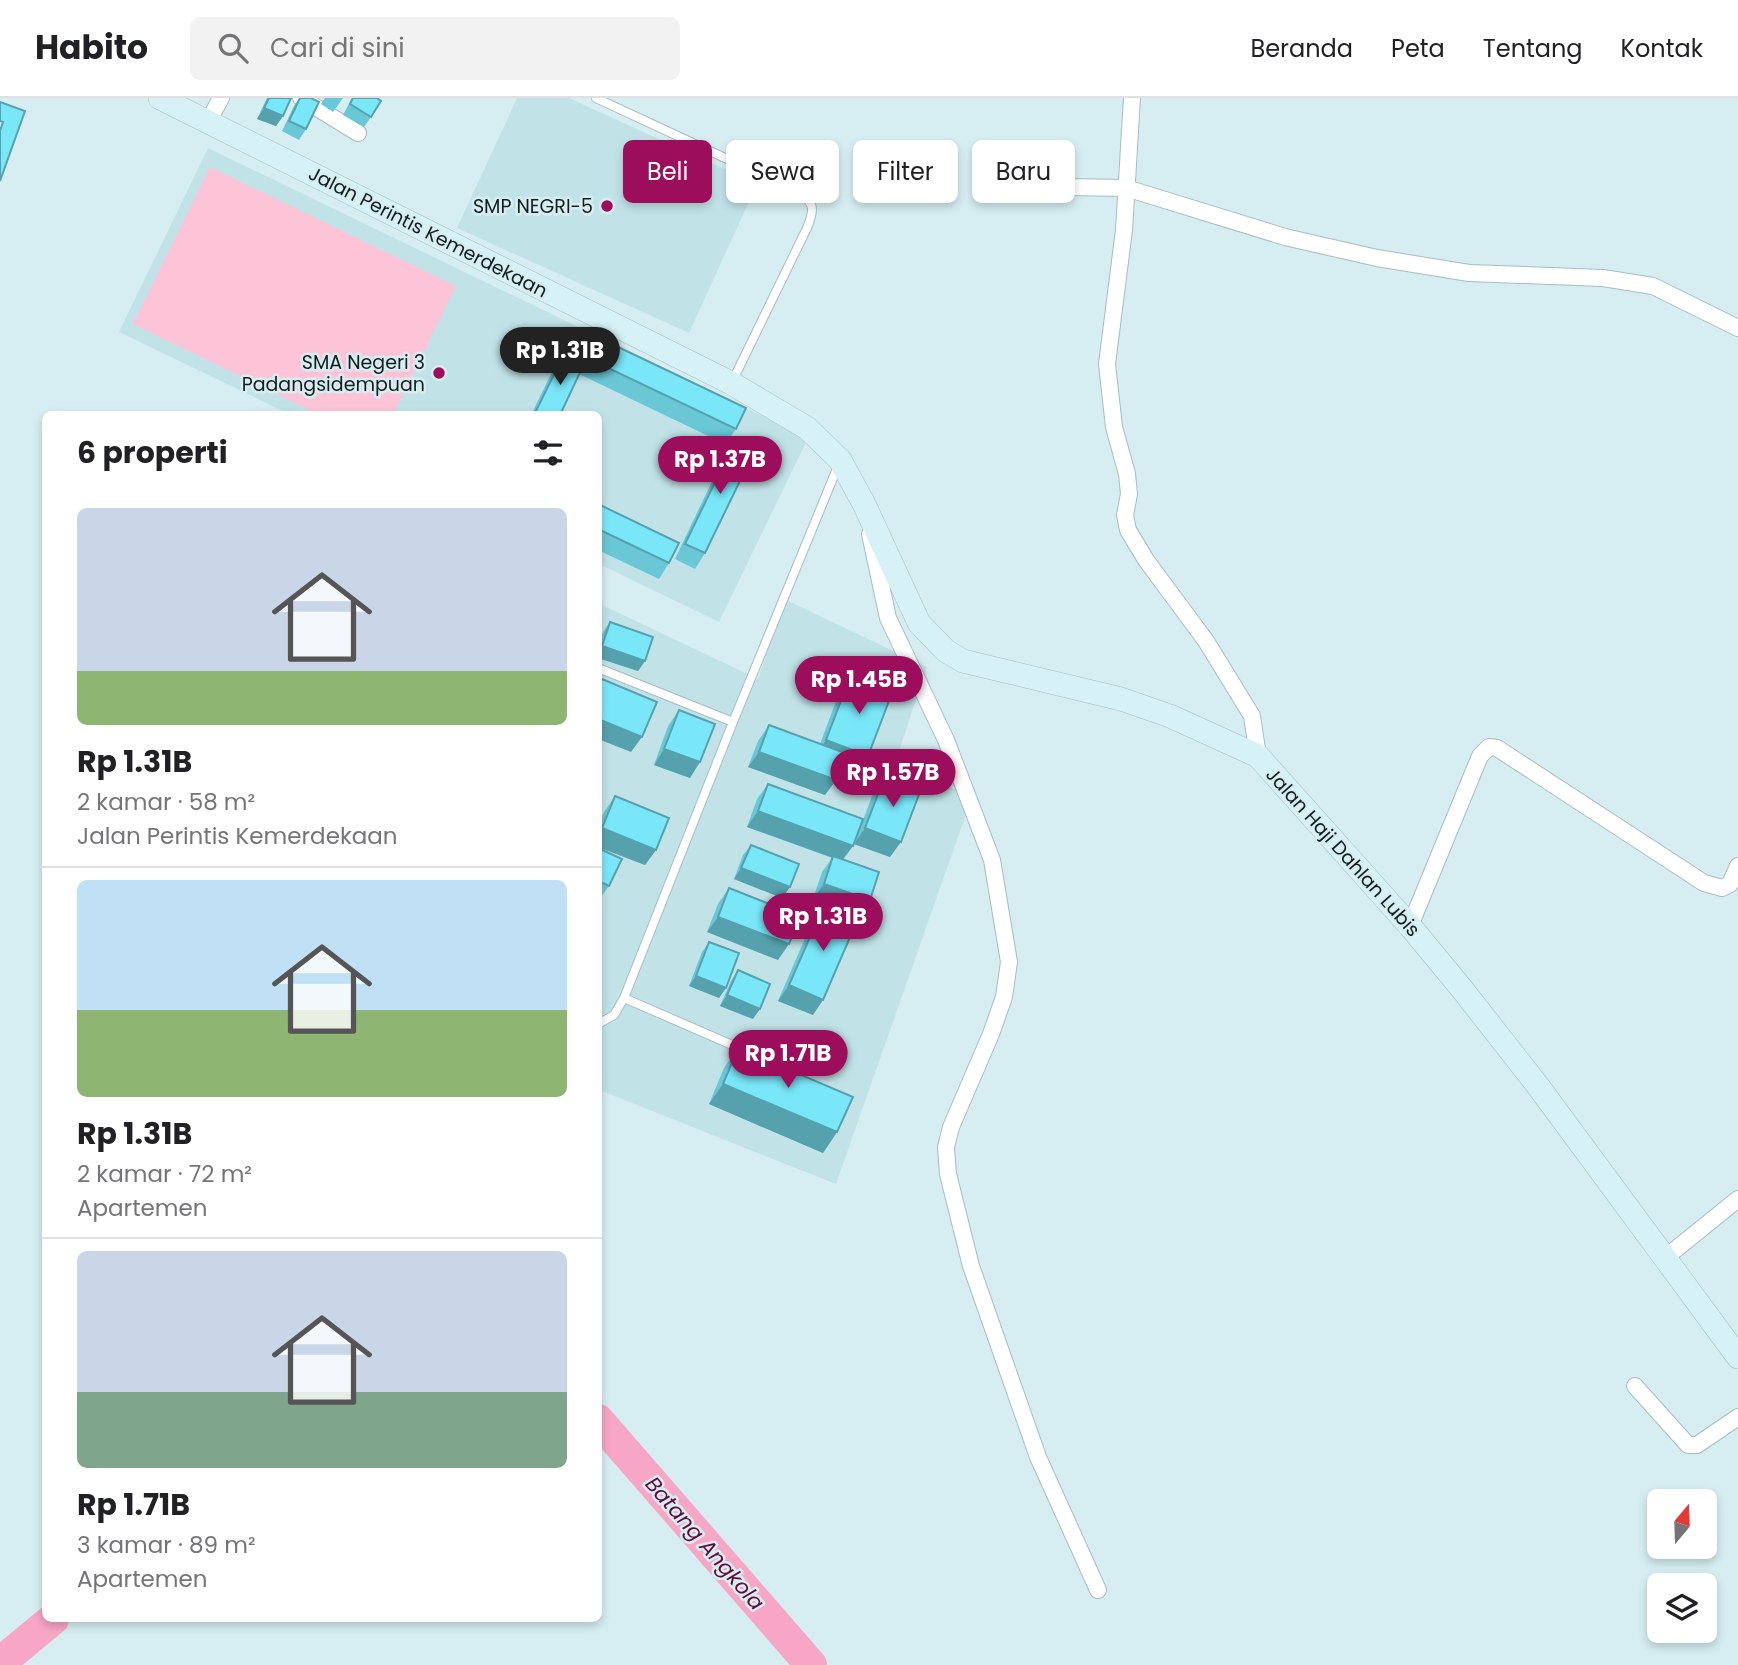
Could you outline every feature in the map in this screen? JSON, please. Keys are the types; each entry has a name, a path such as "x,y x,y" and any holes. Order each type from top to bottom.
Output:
{"street":[{"name":"Jalan Perintis Kemerdekaan","path":"160,98 731,383 807,428"},
{"path":"208,122 221,98"},
{"path":"300,98 358,133"},
{"path":"1132,98 1126,188 1107,364 1114,427 1127,474 1129,494 1125,515 1128,530 1146,560 1206,641 1252,716 1258,756"},
{"path":"1075,187 1126,188 1285,237 1377,258 1469,273 1603,278 1653,286 1738,328"},
{"name":"Jalan Haji Dahlan Lubis","path":"807,428 840,460 864,504 919,623 946,651 963,661 1121,699 1170,716 1258,756 1409,926 1538,1086 1738,1357"},
{"path":"864,504 888,618 946,740 992,860 1009,962 1004,997 991,1034 951,1127 946,1147 947,1174 971,1266 1038,1457 1098,1590"},
{"path":"1409,926 1480,757 1489,747 1497,748 1704,883 1722,888 1730,884 1738,866"},
{"path":"1665,1258 1738,1199"},
{"path":"1635,1386 1688,1445 1697,1445 1738,1417"}],"lane":[{"path":"596,98 796,191 807,198 812,206 807,228 731,383"},
{"path":"602,1022 614,1015 624,999 840,460"},
{"path":"602,670 733,722"},
{"path":"624,999 796,1073"}],"shaded area":[{"name":"SMP NEGRI-5","path":"517,98 569,98 661,140 623,140 623,203 712,203 712,163 726,170 726,203 748,203 689,333 457,228"},
{"name":"SMA Negeri 3 Padangsidempuan","path":"208,148 808,438 719,622 602,565 602,411 283,411 119,332"},
{"path":"210,167 456,286 395,411 312,411 133,324"},
{"path":"784,599 927,667 895,763 972,797 836,1184 602,1091 602,605 758,679"}],"building":[{"path":"269,98 291,98 283,116 264,108"},
{"path":"300,98 311,98 319,102 306,129 289,121"},
{"path":"353,98 377,98 381,101 371,117 350,104"},
{"path":"0,102 25,111 0,181 0,131 3,122 0,121"},
{"path":"593,335 746,408 736,429 583,356"},
{"path":"564,354 584,364 562,411 536,411"},
{"path":"736,439 756,448 705,553 685,544"},
{"path":"602,506 679,543 669,563 602,531"},
{"path":"610,622 653,637 645,661 602,646"},
{"path":"850,677 892,693 868,756 826,740"},
{"path":"602,679 657,702 642,737 602,721"},
{"path":"679,710 715,724 700,762 664,749"},
{"path":"769,725 845,753 836,780 759,752"},
{"path":"885,776 921,789 901,842 865,828"},
{"path":"768,784 863,819 853,846 758,811"},
{"path":"615,796 669,818 656,850 602,828"},
{"path":"751,845 799,864 790,887 741,868"},
{"path":"602,850 622,859 609,886 602,883"},
{"path":"833,856 879,872 870,900 824,884"},
{"path":"729,888 800,916 789,944 718,917"},
{"path":"823,907 857,921 823,1000 789,985"},
{"path":"709,942 739,953 726,988 696,976"},
{"path":"738,970 770,984 760,1009 727,995"},
{"path":"738,1048 853,1097 837,1132 723,1084"}],"waterway":[{"name":"Batang Angkola","path":"602,1425 811,1665"},
{"name":"Batang Angkola","path":"0,1663 49,1622"}],"place":[{"name":"SMP NEGRI-5","path":"607,206"},
{"name":"SMA Negeri 3 Padangsidempuan","path":"439,373"}]}
